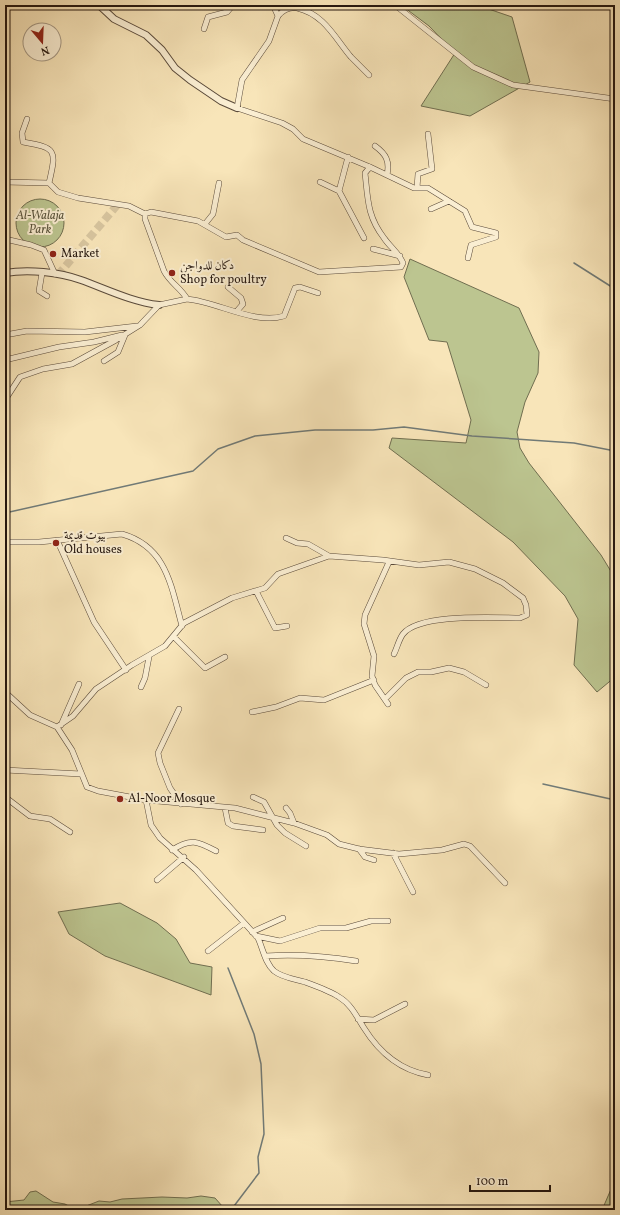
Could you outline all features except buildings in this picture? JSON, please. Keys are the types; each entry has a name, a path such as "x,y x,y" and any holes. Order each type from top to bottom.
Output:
{"street":[{"path":"99,5 114,19 146,35 162,50 175,68 190,80 222,101 237,108 282,123 293,129 303,139 348,157 417,188 428,188 465,211 472,227 496,233 496,237 471,245 468,258"},
{"path":"204,29 208,17 227,12 233,5"},
{"path":"273,5 278,16"},
{"path":"395,5 473,67 512,85 615,99"},
{"path":"237,108 242,80 269,41 278,16 282,11 292,7 312,13 323,22 369,75"},
{"path":"26,119 22,133 23,142 45,146 52,151 54,161 49,182"},
{"path":"417,188 418,174 432,169 428,134"},
{"path":"374,146 383,152 387,159 387,175"},
{"path":"339,191 348,157"},
{"path":"5,182 49,182 58,192 129,206 145,214 158,213 198,221 221,235 226,237 238,234 242,240 319,272 401,267 403,263 400,256 384,239 369,213 365,173 370,167"},
{"path":"320,182 339,191 364,238"},
{"path":"205,224 213,214 219,183"},
{"path":"431,209 449,201"},
{"path":"145,214 145,219 164,271 168,278 187,299"},
{"path":"5,239 31,245 44,250 55,274"},
{"path":"373,249 400,256"},
{"path":"5,273 15,271 55,274 79,279 141,302 159,305 187,299 275,319 284,316 295,288 300,287 318,293"},
{"path":"42,273 39,291 47,296"},
{"path":"228,287 241,298 243,304 237,311"},
{"path":"5,400 20,377 42,369 72,364 140,325 159,305"},
{"path":"5,335 27,330 85,332 140,325"},
{"path":"5,360 59,346 94,342 126,334"},
{"path":"104,361 118,352 126,334"},
{"path":"5,542 57,540 122,534 133,537 151,548 166,568 182,626"},
{"path":"286,538 297,543 308,544 329,556"},
{"path":"57,540 94,622 126,670"},
{"path":"59,726 74,716 96,689 165,646 182,626 232,598 265,588 271,584 272,578 278,574 329,556 383,560 419,565 449,562 475,568 503,583 523,598 526,605 527,615 520,618 460,617 414,626 403,634 394,654"},
{"path":"389,562 365,616 364,624 374,656 374,680 387,702 406,678 418,672 431,672 449,668 464,672 486,685"},
{"path":"256,591 275,628 287,626"},
{"path":"174,637 205,668 225,657"},
{"path":"141,687 145,678 149,656"},
{"path":"252,712 276,707 300,698 324,700 374,680"},
{"path":"59,726 79,684"},
{"path":"5,692 30,715 59,726 72,750 87,787 98,791 146,800 225,808 294,823 327,835 339,844 359,849 402,854 442,850 464,844 470,846 505,883"},
{"path":"179,709 158,753 162,771 170,788 181,804"},
{"path":"5,770 81,774"},
{"path":"5,797 30,816 50,819 70,832"},
{"path":"253,797 264,802 272,818 285,833 306,846"},
{"path":"146,800 151,825 172,850 184,857 254,934 274,971 283,976 306,982 340,997 355,1012 367,1034 384,1054 402,1068 428,1075"},
{"path":"225,808 228,823 233,826 263,830"},
{"path":"286,808 294,823"},
{"path":"172,850 184,842 199,842 216,851"},
{"path":"359,849 365,857 374,860"},
{"path":"393,853 413,892"},
{"path":"157,880 184,857"},
{"path":"254,934 283,918"},
{"path":"254,934 280,941 320,928 346,928 370,922 388,921"},
{"path":"208,951 244,923"},
{"path":"265,956 294,954 323,955 356,961"},
{"path":"358,1018 374,1020 405,1004"}],"green space":[{"path":"401,5 477,5 512,17 530,82 470,116 421,106 455,53 429,26"},
{"name":"Al-Walaja Park","path":"35,199 45,199 57,206 64,218 64,228 57,240 45,247 35,247 27,243 20,236 16,228 16,218 20,210 27,203"},
{"path":"410,259 519,308 539,352 538,373 525,402 517,432 520,448 529,463 601,555 615,578 615,677 597,692 574,665 578,619 565,596 513,542 389,448 392,438 466,443 471,420 447,342 429,340 404,277"},
{"path":"120,903 157,923 176,939 190,963 212,967 211,995 105,956 69,934 58,912"},
{"path":"615,1180 615,1210 602,1210"},
{"path":"36,1191 53,1202 65,1204 76,1210 5,1210 5,1202 24,1200 30,1192"},
{"path":"201,1196 215,1198 223,1207 223,1210 76,1210 99,1201 110,1202 122,1199 162,1197 187,1198"}],"waterway":[{"path":"574,263 615,289"},
{"path":"5,513 193,471 218,449 255,436 315,430 373,430 404,427 472,436 574,443 615,451"},
{"path":"543,784 615,800"},
{"path":"228,968 254,1034 261,1064 264,1134 258,1157 259,1173 231,1210"}],"tunnel":[{"path":"58,275 118,204"}],"place":[{"name":"Market","path":"53,254"},
{"name":"دكان للدواجن Shop for poultry","path":"172,273"},
{"name":"بيوت قديمة Old houses","path":"56,543"},
{"name":"Al-Noor Mosque","path":"120,799"}]}
